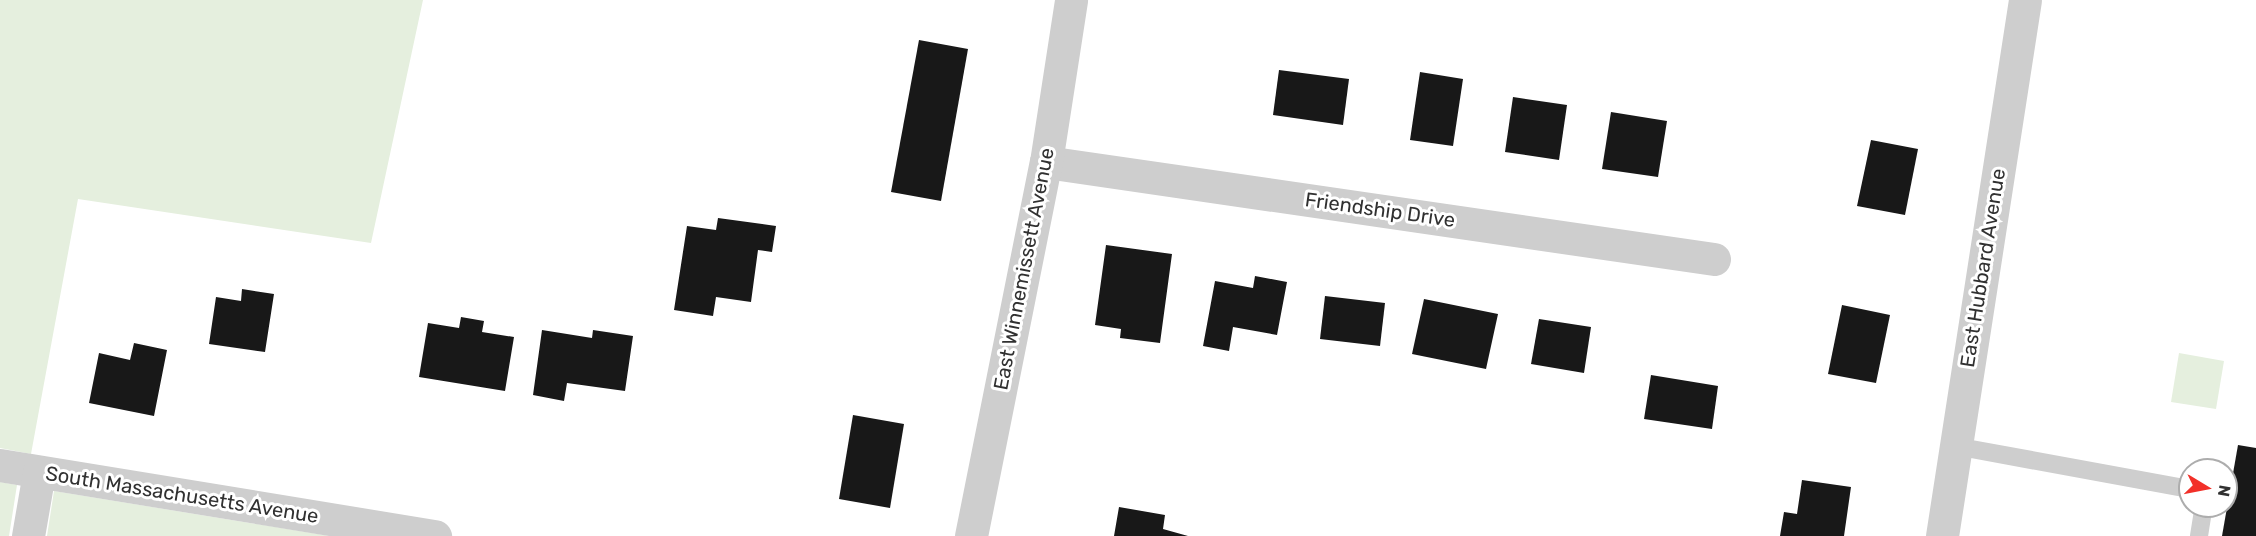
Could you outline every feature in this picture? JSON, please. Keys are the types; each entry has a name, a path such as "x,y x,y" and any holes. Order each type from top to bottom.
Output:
{"street":[{"name":"East Winnemissett Avenue","path":"971,536 1046,162 1071,0"},
{"name":"East Hubbard Avenue","path":"1942,536 2025,0"},
{"name":"Friendship Drive","path":"1046,162 1714,259"},
{"name":"South Massachusetts Avenue","path":"0,465 435,536"},
{"path":"28,536 39,472"}],"lane":[{"path":"1955,446 2178,487"},
{"path":"2199,536 2202,518"}],"green space":[{"path":"0,0 423,0 371,243 78,199 31,454 0,448"},
{"path":"2179,353 2224,361 2216,409 2171,402"},
{"path":"0,482 17,485 9,536 0,536"},
{"path":"54,491 330,536 47,536"}],"building":[{"path":"919,40 968,49 941,201 891,192"},
{"path":"1279,70 1349,79 1343,125 1273,115"},
{"path":"1420,72 1463,79 1453,146 1410,140"},
{"path":"1513,97 1567,105 1559,160 1505,152"},
{"path":"1611,112 1667,121 1658,177 1602,169"},
{"path":"1871,140 1918,149 1905,215 1857,206"},
{"path":"718,218 776,226 772,252 758,250 751,302 716,297 713,316 674,310 687,226 716,230"},
{"path":"1106,245 1172,254 1160,343 1120,338 1121,329 1095,325"},
{"path":"1255,276 1287,282 1277,335 1233,327 1229,351 1203,346 1215,281 1253,288"},
{"path":"242,289 274,294 265,352 209,344 216,297 241,301"},
{"path":"1325,296 1385,303 1380,346 1320,339"},
{"path":"1424,299 1498,314 1486,369 1412,354"},
{"path":"1842,305 1890,315 1876,383 1828,374"},
{"path":"461,317 484,321 482,332 514,337 505,391 419,377 428,323 459,328"},
{"path":"1539,319 1591,327 1584,373 1531,364"},
{"path":"542,330 592,338 593,330 633,336 625,391 567,383 564,401 533,395"},
{"path":"134,343 167,350 154,416 89,403 99,353 130,360"},
{"path":"1651,375 1718,386 1712,429 1644,419"},
{"path":"853,415 904,424 890,508 839,499"},
{"path":"2238,445 2256,448 2256,536 2222,536 2225,518 2238,518 2238,458 2236,458"},
{"path":"1802,480 1851,487 1844,536 1780,536 1784,512 1797,514"},
{"path":"1119,507 1165,515 1163,529 1188,536 1114,536"}]}
